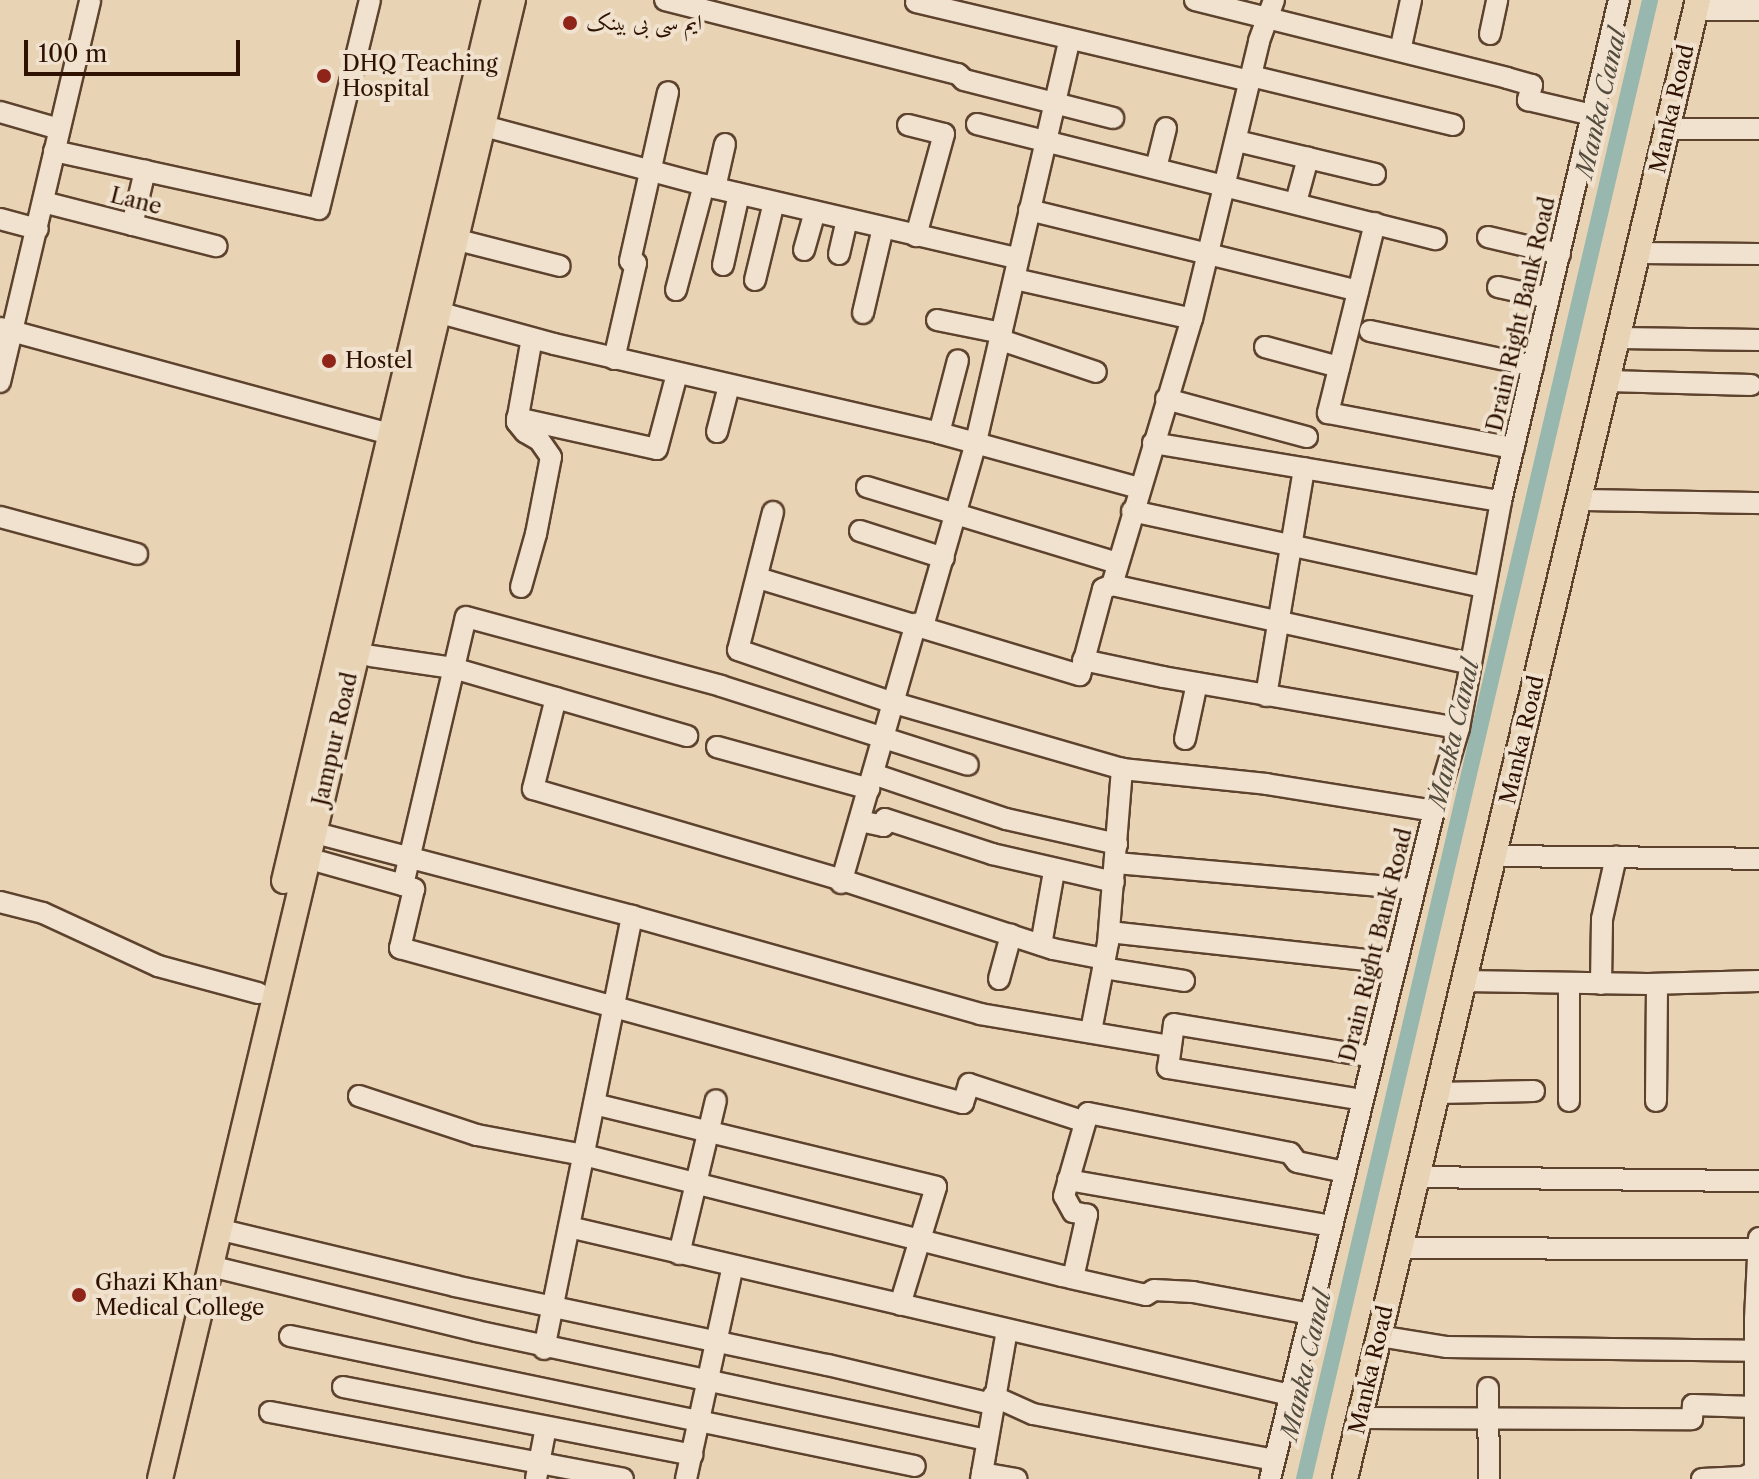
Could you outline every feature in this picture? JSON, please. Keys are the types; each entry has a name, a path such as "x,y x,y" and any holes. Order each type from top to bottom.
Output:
{"main road":[{"name":"Jampur Road","path":"143,1479 494,0"},
{"name":"Jampur Road","path":"160,1479 513,0"},
{"name":"Manka Road","path":"1345,1479 1697,5"}],"street":[{"path":"0,382 7,330 38,229 90,0"},
{"path":"54,151 319,209 370,0"},
{"path":"665,0 732,8 958,74 964,80 1113,118"},
{"path":"1195,0 1271,9 1400,51 1532,85 1528,100 1592,115"},
{"path":"1400,51 1411,0"},
{"path":"1490,34 1497,0"},
{"name":"Drain Right Bank Road","path":"1272,1470 1434,811 1459,728 1501,501 1619,0"},
{"path":"916,2 1453,125"},
{"path":"1697,5 1759,10"},
{"path":"1112,585 1192,319 1271,9"},
{"path":"842,881 894,703 957,515 1002,337 1017,258 1070,39"},
{"path":"614,359 636,263 630,261 668,92"},
{"path":"0,112 59,129"},
{"path":"977,124 1436,239"},
{"path":"908,125 944,134 916,236"},
{"path":"1156,168 1166,128"},
{"path":"495,129 709,187 1017,258"},
{"path":"1667,129 1759,129"},
{"path":"1237,141 1375,174"},
{"path":"676,290 725,144"},
{"path":"1296,202 1308,158"},
{"path":"132,225 145,171"},
{"path":"723,265 739,194"},
{"name":"Lane","path":"43,202 216,246"},
{"path":"755,280 774,202"},
{"path":"1029,210 1358,291"},
{"path":"804,250 815,212"},
{"path":"0,219 38,229"},
{"path":"839,254 847,220"},
{"path":"1375,223 1328,413 1514,448"},
{"path":"863,313 883,228"},
{"path":"1488,237 1560,254"},
{"path":"454,239 560,266"},
{"path":"1639,253 1759,254"},
{"path":"1015,279 1192,319"},
{"path":"1498,287 1549,298"},
{"path":"437,312 614,359 939,433 975,446 1139,488"},
{"path":"937,320 1002,337 1096,372"},
{"path":"7,330 390,434"},
{"path":"1370,331 1533,366"},
{"path":"521,587 536,534 551,457 539,440 525,432 517,418 532,338"},
{"path":"1619,338 1759,340"},
{"path":"1265,347 1339,367"},
{"path":"939,433 958,360"},
{"path":"517,418 657,449 677,374"},
{"path":"1608,381 1751,385"},
{"path":"717,432 729,386"},
{"path":"1166,399 1307,437"},
{"path":"1153,443 1501,501"},
{"path":"1266,696 1304,468"},
{"path":"867,487 1117,563"},
{"path":"1580,500 1759,503"},
{"path":"1132,511 1484,587"},
{"path":"773,512 738,650 894,703 1122,769 1266,784 1434,811"},
{"path":"0,517 137,554"},
{"path":"860,531 944,558"},
{"path":"758,578 1080,675 1103,589 1112,585 1470,664"},
{"path":"403,885 466,617 721,686 968,765"},
{"path":"371,656 453,668 687,736"},
{"path":"1083,660 1266,696 1459,728"},
{"path":"1185,739 1197,683"},
{"path":"556,698 533,789 842,881 1041,945 1184,981"},
{"path":"717,747 871,782 1006,819 1116,863"},
{"path":"1091,1031 1109,932 1122,769"},
{"path":"860,821 883,826 885,819 1054,871 1116,863 1415,889"},
{"path":"327,836 632,916 980,1014 1169,1046"},
{"path":"1494,856 1759,859"},
{"path":"1601,984 1602,919 1616,857"},
{"path":"321,862 414,889 400,948 963,1103 969,1084 1085,1122"},
{"path":"1041,945 1054,871"},
{"path":"0,902 43,913 158,966 258,993"},
{"path":"545,1348 632,916"},
{"path":"1109,932 1396,963"},
{"path":"999,979 1011,935"},
{"path":"1464,981 1601,984 1759,981"},
{"path":"1569,983 1569,1101"},
{"path":"1656,1101 1657,984"},
{"path":"1363,1100 1168,1068 1174,1024 1373,1057"},
{"path":"1438,1093 1534,1091"},
{"path":"359,1096 477,1135 584,1155 1146,1295 1154,1290 1193,1292 1310,1314"},
{"path":"679,1254 716,1100"},
{"path":"594,1104 936,1187 900,1305"},
{"path":"1073,1278 1087,1215 1073,1212 1064,1196 1088,1113 1290,1153 1297,1162 1345,1172"},
{"path":"1418,1177 1759,1181"},
{"path":"1068,1180 1332,1226"},
{"path":"569,1227 1290,1395"},
{"path":"218,1229 553,1307 992,1400 1033,1414 1272,1470"},
{"path":"1702,1479 1744,1477 1759,1469 1755,1463 1755,1351 1759,1236"},
{"path":"1400,1248 1759,1249"},
{"path":"210,1266 545,1348 986,1440"},
{"path":"686,1479 705,1381 733,1266"},
{"path":"1007,1330 992,1400 981,1476 1016,1479"},
{"path":"290,1336 915,1466"},
{"path":"1379,1336 1447,1347 1755,1351"},
{"path":"343,1387 692,1455"},
{"path":"1488,1388 1489,1479"},
{"path":"1360,1418 1692,1419 1693,1405 1757,1400"},
{"path":"270,1412 537,1472 623,1479"},
{"path":"537,1472 546,1427"}],"waterway":[{"name":"Manka Canal","path":"1304,1479 1650,0"}],"place":[{"name":"ایم سی بی بینک","path":"570,23"},
{"name":"DHQ Teaching Hospital","path":"324,76"},
{"name":"Hostel","path":"329,361"},
{"name":"Ghazi Khan Medical College","path":"79,1295"}]}
